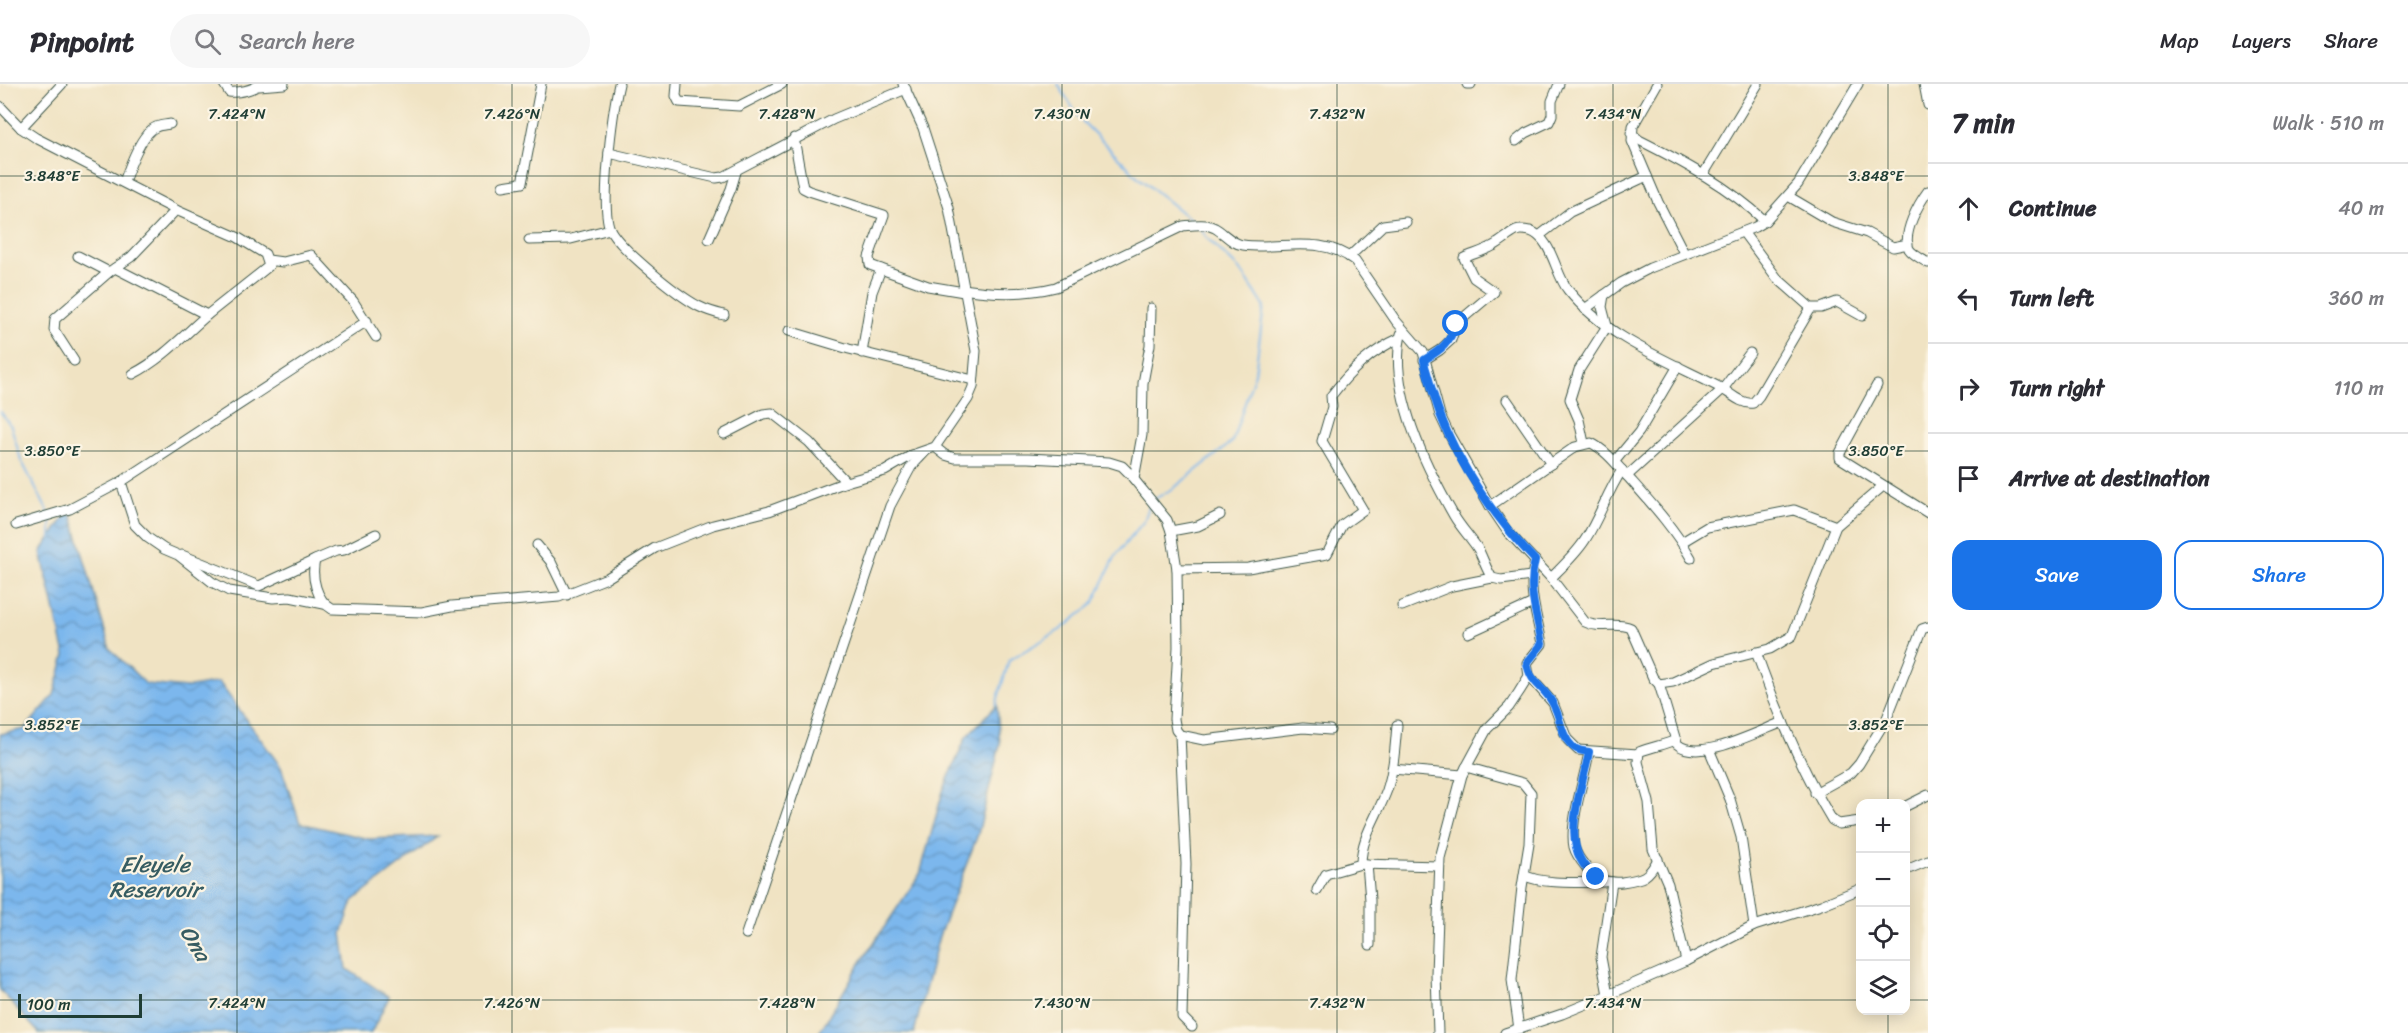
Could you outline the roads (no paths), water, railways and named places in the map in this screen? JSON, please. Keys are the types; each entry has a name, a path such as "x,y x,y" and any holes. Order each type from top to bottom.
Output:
{"street":[{"path":"21,128 62,84"},
{"path":"224,84 229,92 260,85 284,84"},
{"path":"503,186 518,186 522,183 541,84"},
{"path":"619,84 606,192 610,230 636,258 679,295 700,308 724,315"},
{"path":"678,84 676,96 679,102 738,106 747,103 763,88 782,84"},
{"path":"1516,141 1549,122 1552,115 1552,101 1559,84"},
{"path":"1657,84 1631,133 1632,141 1684,253"},
{"path":"1703,175 1758,84"},
{"path":"1585,309 1621,283 1684,253 1743,232 1766,221 1788,196 1858,84"},
{"path":"609,153 716,178 736,172 794,138 904,87 923,128 949,208 976,351 973,380 968,399 931,448 911,467 890,506 746,934"},
{"path":"1926,89 1928,105"},
{"path":"0,106 21,128 64,153 176,210 237,237 265,254 268,260 269,266 207,315 169,351 133,374"},
{"path":"124,182 149,132 155,127 170,124"},
{"path":"1631,133 1639,140 1703,175 1750,207 1766,221"},
{"path":"794,138 803,188 884,215 868,261 870,265 928,286 1012,294 1036,292 1056,287 1183,226 1197,224 1215,228 1241,245 1332,247 1349,257 1355,261 1401,333 1423,352 1440,415 1490,506 1507,531 1551,578 1585,622 1592,626 1619,624 1631,628 1653,678 1659,684 1676,740 1683,750 1693,752 1709,748 1783,722"},
{"path":"708,239 731,189 736,172"},
{"path":"1539,236 1570,212 1647,176"},
{"path":"1928,191 1918,204 1911,224 1908,244 1913,254 1928,263"},
{"path":"1788,196 1832,222 1867,233 1893,246 1908,244"},
{"path":"74,361 54,330 55,319 112,270 131,257 176,210"},
{"path":"1349,257 1383,225 1406,222"},
{"path":"530,240 571,238 610,230"},
{"path":"1424,360 1440,350 1450,340 1456,324 1494,292 1474,278 1464,258 1520,230 1528,230 1539,236 1566,288 1585,309 1607,326 1647,351 1723,389 1747,404 1753,403 1773,374 1811,308"},
{"path":"1743,232 1777,278 1811,308 1821,308 1837,302 1862,316"},
{"path":"268,260 283,262 311,255 353,301 376,337"},
{"path":"78,256 207,315"},
{"path":"862,353 872,292 881,269"},
{"path":"1584,443 1579,420 1570,399 1579,370 1607,326 1602,306 1604,295"},
{"path":"1134,479 1142,435 1143,383 1150,345 1151,308"},
{"path":"16,525 70,509 121,482 367,321"},
{"path":"789,331 862,353 973,380"},
{"path":"1177,569 1248,568 1327,554 1342,525 1363,510 1322,441 1323,431 1332,407 1331,396 1356,366 1401,333"},
{"path":"1401,333 1398,364 1414,432 1435,481 1454,517 1478,549 1492,578"},
{"path":"1551,578 1586,539 1600,514 1610,487 1723,389 1750,353"},
{"path":"1615,462 1639,432 1678,366"},
{"path":"1877,385 1840,453 1840,458 1928,513"},
{"path":"1508,400 1551,464"},
{"path":"723,434 763,414 772,413 809,442 846,482"},
{"path":"1490,506 1584,443 1596,446 1615,462 1654,504 1691,558"},
{"path":"121,482 135,525 156,544 178,555 212,582 229,591 273,598 290,597 324,604 332,609 422,612 452,606 551,599 567,594 607,578 655,548 713,525 769,511 846,482 885,471 912,455 931,448 955,458 1028,458 1109,462 1122,466 1167,520 1177,569 1179,646 1174,719 1176,730 1180,735 1186,864 1182,1017 1192,1027"},
{"path":"1659,684 1672,682 1714,663 1776,647 1795,633 1836,526 1884,486"},
{"path":"1682,542 1707,527 1794,510 1836,526"},
{"path":"1171,531 1198,526 1220,515"},
{"path":"178,555 198,560 259,586 376,534"},
{"path":"537,545 551,562 567,594"},
{"path":"315,560 315,585 324,604"},
{"path":"1535,560 1531,576 1533,603 1542,644 1527,663 1529,676 1553,703 1572,746 1589,752 1638,754 1642,750 1676,740"},
{"path":"1402,606 1452,586 1492,578 1501,580 1531,576"},
{"path":"1468,633 1533,603"},
{"path":"1815,793 1851,773 1859,764 1887,718 1922,629 1928,627"},
{"path":"1756,652 1783,722 1815,793 1835,823 1856,822"},
{"path":"1438,1033 1436,974 1440,900 1439,867 1464,771 1487,729 1509,707 1529,676"},
{"path":"1370,945 1370,900 1362,848 1386,791 1392,769 1397,725"},
{"path":"1180,735 1203,740 1303,728 1330,730"},
{"path":"1709,748 1730,799 1741,837 1754,926"},
{"path":"1589,752 1575,816 1573,840 1575,850 1589,873 1609,882"},
{"path":"1638,754 1648,802 1653,849 1674,906 1686,961"},
{"path":"1392,769 1464,771 1523,783 1531,793 1529,844 1512,980 1519,1029"},
{"path":"1910,804 1928,795"},
{"path":"1524,875 1529,878 1554,881 1637,880 1648,875 1658,858"},
{"path":"1910,868 1928,861"},
{"path":"1317,890 1326,874 1364,864 1439,867"},
{"path":"1608,995 1601,957 1609,882"},
{"path":"1505,1033 1563,1014 1608,995 1686,961 1754,926 1821,905 1856,891"}],"water":[{"name":"Eleyele Reservoir","path":"70,509 110,649 146,684 186,688 219,682 281,767 300,823 369,839 438,836 353,901 342,933 347,969 389,997 371,1033 39,1033 0,990 0,734 25,729 54,695 65,655 41,552"},
{"path":"997,705 1000,745 978,834 939,936 914,1033 819,1033 861,962 920,874 943,791 966,737"}],"waterway":[{"path":"1058,84 1079,118 1139,178 1194,222"},
{"path":"1153,500 1174,488 1232,442 1255,373 1264,306 1242,272 1207,238 1200,228"},
{"path":"0,411 11,426 21,460 49,514"},
{"path":"996,705 1009,660 1060,630 1093,604 1116,555 1144,521 1150,504"},
{"path":"51,519 51,540"}],"water label":[{"name":"Ona","path":"196,943"}]}
